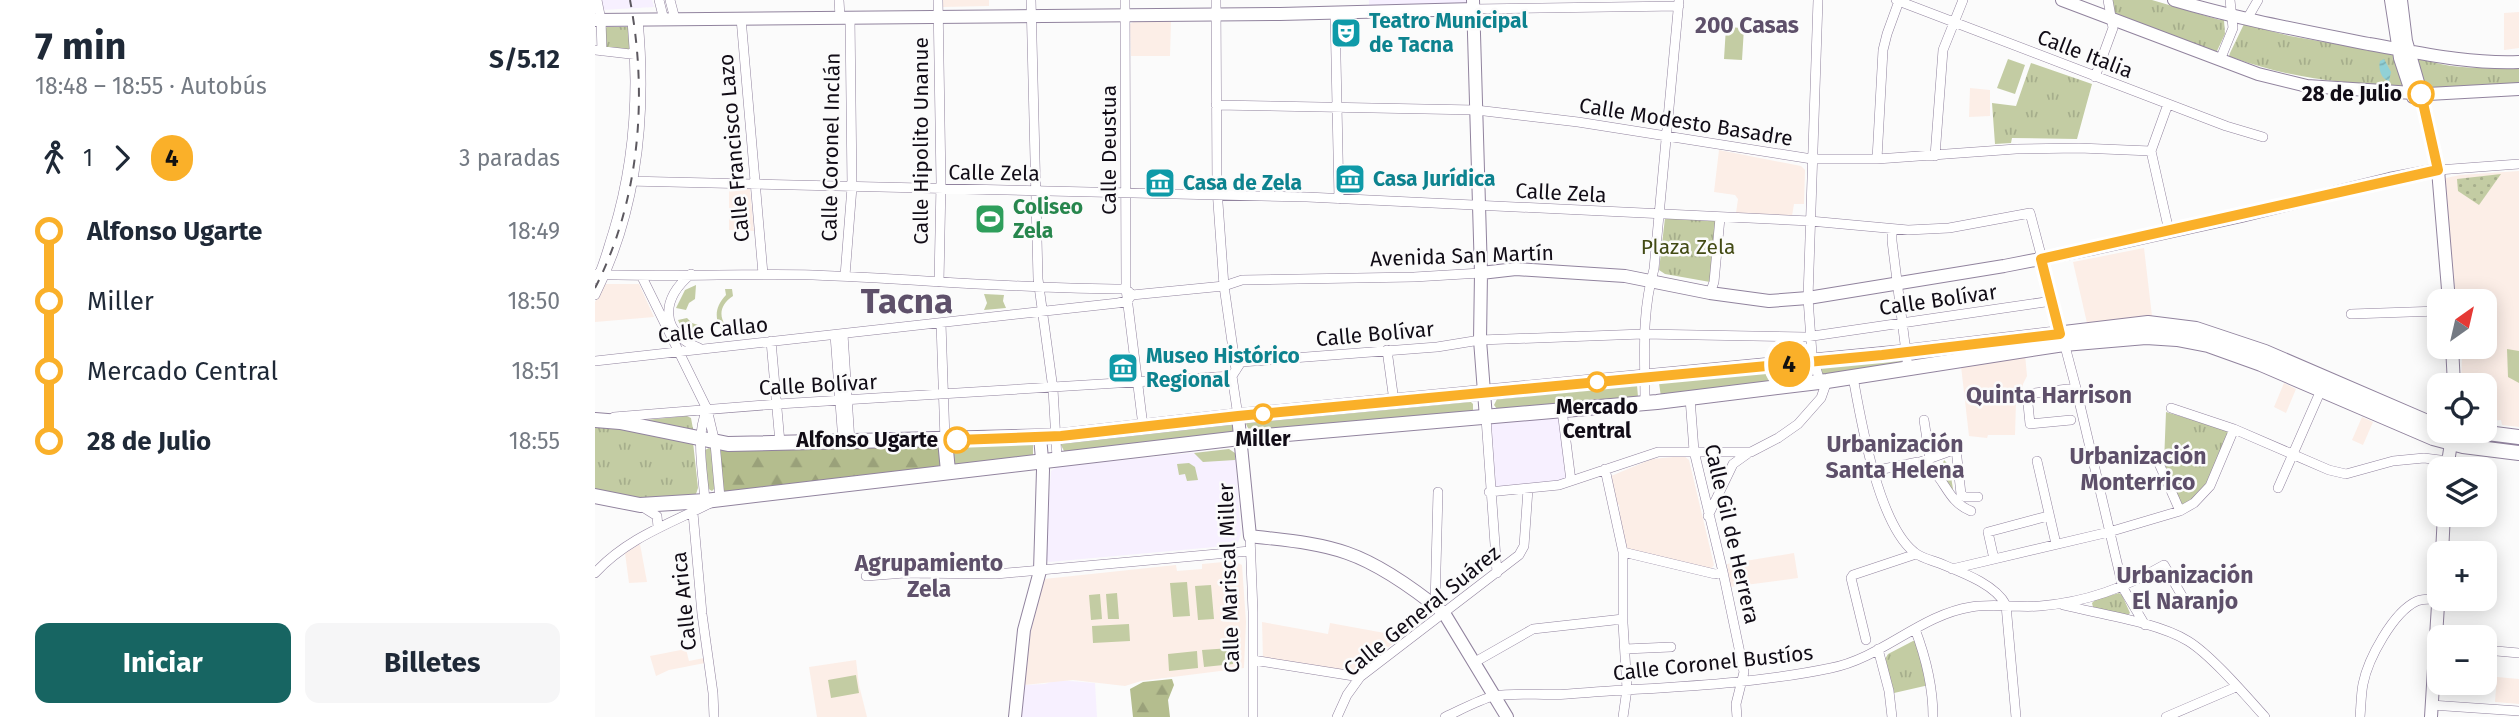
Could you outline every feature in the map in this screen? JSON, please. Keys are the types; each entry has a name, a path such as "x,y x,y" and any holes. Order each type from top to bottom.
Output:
{"main road":[{"path":"595,419 708,440 780,443 1040,437 1905,352 2062,339 2161,337 2263,358 2427,422"},
{"path":"595,496 640,505 705,500 1240,438 1690,398 1823,382 2062,339"},
{"path":"2263,358 2321,390 2427,436"},
{"path":"1651,377 1651,402"},
{"path":"2497,434 2519,437"},
{"path":"945,440 949,471"},
{"path":"2476,443 2519,453"}],"street":[{"path":"597,0 598,51 638,55"},
{"path":"659,0 669,19"},
{"path":"669,19 670,0"},
{"name":"Calle Coronel Inclán","path":"839,0 845,17 852,187 845,276"},
{"name":"Calle Hipolito Unanue","path":"938,0 939,282"},
{"path":"1015,717 1022,646 1040,571 1050,460 1056,436 1040,287 1031,0"},
{"name":"Calle Deustua","path":"1125,0 1129,295 1143,426"},
{"path":"1708,516 1738,458 1778,438 1797,424 1821,398 1823,382 1813,362 1808,298 1818,0"},
{"path":"1935,156 1943,50 1963,0"},
{"path":"2062,0 2268,77 2307,86 2416,93 2519,89"},
{"path":"2095,77 2113,28 2108,0"},
{"path":"2174,0 2233,17 2464,61 2519,62"},
{"path":"2220,60 2233,28 2230,0"},
{"path":"2247,19 2257,0"},
{"path":"2391,0 2442,206 2448,289"},
{"path":"2401,0 2403,50"},
{"path":"1877,159 1883,50 1898,1"},
{"name":"Calle Italia","path":"1898,1 2095,77 2263,137"},
{"path":"598,20 1125,14 1216,7 1335,12 1369,7 1679,3 1654,269 1647,292 1643,334 1651,377"},
{"path":"1473,5 1481,273 1480,341 1497,573"},
{"path":"1216,7 1218,195 1224,286 1238,416"},
{"path":"1335,12 1339,199"},
{"name":"Calle Francisco Lazo","path":"741,18 763,274"},
{"path":"595,295 599,276 624,221 630,181 638,55 635,20"},
{"path":"2168,104 2151,151 2169,231"},
{"name":"Calle Modesto Basadre","path":"1216,105 1476,110 1579,122 1812,159 1877,159 2016,149 2151,151"},
{"path":"2435,172 2519,164"},
{"name":"Avenida San Martín","path":"839,335 1044,312 1129,295 1224,286 1242,280 1414,277 1516,269 1625,276 1710,293 1769,300 1808,298 2041,259 2435,172"},
{"name":"Calle Zela","path":"630,181 1339,199 1810,221 1892,229 1949,228 2029,213 2041,259"},
{"path":"1710,293 1714,282 1720,218"},
{"path":"1892,229 1908,368"},
{"path":"2041,259 2123,587 2145,625"},
{"path":"691,274 673,295 669,303 669,316 675,332 691,345 701,349"},
{"name":"Avenida San Martín","path":"599,276 845,276 1129,295"},
{"path":"642,277 707,409 705,500 693,513"},
{"name":"Calle Bolívar","path":"595,419 778,404 1139,383 1234,373 1241,362 1480,341 1643,334 1762,338 1811,336 2052,301"},
{"path":"2351,314 2427,312"},
{"path":"941,323 945,440"},
{"path":"839,335 846,442"},
{"name":"Calle Callao","path":"595,361 839,335"},
{"path":"771,341 780,443"},
{"path":"1387,350 1394,401"},
{"path":"1853,377 1863,435 1873,471 1884,503 1895,524 1916,554 1991,590 2003,599 2006,605 2016,717"},
{"path":"2071,420 2030,425 2027,394 2075,388"},
{"path":"2278,488 2321,390"},
{"name":"Calle Gil de Herrera","path":"1690,398 1694,451 1744,672 1736,704 1737,717"},
{"path":"2171,408 2234,429 2329,470 2353,474 2379,463 2427,459"},
{"path":"595,573 629,543 720,498 702,419 707,409"},
{"path":"1562,411 1571,481"},
{"name":"Calle Mariscal Miller","path":"1238,416 1250,536 1254,612 1253,717"},
{"path":"1924,420 1930,459"},
{"path":"1952,569 2109,532 2180,511 2200,498 2210,486 2234,429"},
{"path":"1040,437 1050,460"},
{"path":"1873,471 1930,459 1956,449 1961,494 1965,497 1978,496"},
{"path":"1489,492 1528,489 1571,481 1658,452 1751,452"},
{"path":"2157,459 2180,511"},
{"path":"2037,461 2056,544"},
{"path":"1918,462 1937,474 1954,502 1971,511"},
{"path":"1605,469 1623,552 1627,689 1623,717"},
{"name":"Calle General Suárez","path":"1337,717 1347,695 1360,677 1439,610 1512,563 1520,555 1524,546 1528,489"},
{"path":"1438,492 1439,610"},
{"path":"640,505 657,516 658,527"},
{"name":"Calle Arica","path":"693,513 714,717"},
{"path":"1994,559 1988,532 2048,516"},
{"path":"1250,536 1298,541 1345,552 1374,566 1439,610 1475,662 1507,717"},
{"path":"866,576 905,573 996,574 1250,551"},
{"path":"1623,552 1715,574 1723,572"},
{"path":"1866,640 1851,578 1853,575 1916,554"},
{"name":"Calle Coronel Bustíos","path":"1445,717 1494,696 1545,696 1742,681 1834,667 1857,661 1915,629 1960,609 2032,606 2091,597 2123,587 2164,565 2185,601"},
{"path":"2360,717 2363,683 2382,641 2394,620 2414,602 2427,598"},
{"name":"Calle Coronel Bustíos","path":"2058,603 2145,625 2192,643 2266,717"},
{"path":"1475,662 1533,629 1623,620"},
{"path":"1915,629 1927,660 1933,690 1933,717"},
{"path":"1625,649 1671,647"},
{"path":"1878,649 1889,691 1892,717"},
{"path":"2497,651 2519,653"},
{"path":"1253,660 1360,677"},
{"path":"2166,717 2236,687"},
{"path":"2431,711 2519,711"}],"shaded area":[{"path":"600,0 652,0 654,7 602,10"},
{"path":"942,0 989,0 989,6 943,7"},
{"path":"1369,0 1473,0 1474,9 1369,12"},
{"path":"2519,12 2519,48 2504,50 2504,13"},
{"path":"1171,21 1170,56 1131,56 1130,24"},
{"path":"1970,88 1990,90 1990,116 1969,117"},
{"path":"1719,150 1801,166 1805,170 1804,204 1794,204 1792,216 1736,213 1738,199 1735,195 1714,192"},
{"path":"2519,171 2519,427 2502,425 2501,420 2497,420 2497,373 2461,373 2462,359 2497,359 2497,289 2455,289 2445,183 2446,178"},
{"path":"729,188 750,189 754,231 729,230"},
{"path":"2144,248 2152,316 2087,323 2073,262"},
{"path":"604,284 639,284 654,317 595,322 595,302"},
{"path":"2025,354 2027,376 2022,395 2016,402 2015,435 1988,435 1987,438 1969,436 1961,366"},
{"path":"2284,383 2296,389 2286,413 2274,407"},
{"name":"Mercado Central","path":"1562,410 1571,481 1489,492 1486,418"},
{"path":"2362,417 2373,422 2363,445 2352,440"},
{"path":"1229,449 1235,453 1241,534 1237,545 1049,562 1045,559 1051,471 1057,467"},
{"path":"1684,456 1689,460 1714,565 1711,569 1625,549 1618,515 1619,505 1615,502 1611,476 1652,459"},
{"path":"640,544 647,582 629,583 625,553"},
{"path":"1794,553 1798,578 1730,587 1727,564"},
{"path":"1234,561 1242,565 1246,622 1244,668 1141,681 1125,686 1073,680 1024,685 1023,663 1044,579 1176,565 1177,571 1202,569 1202,564"},
{"path":"1262,622 1328,634 1330,623 1401,636 1369,665 1350,672 1263,659"},
{"path":"686,649 689,661 704,658 705,663 669,670 656,676 650,656"},
{"path":"856,660 867,717 817,717 809,667"},
{"path":"2497,677 2519,679 2519,704 2495,702"},
{"path":"1057,680 1095,683 1097,717 1020,717 1024,685 1045,684"}],"green space":[{"path":"2112,0 2152,0 2220,20 2221,18 2224,20 2225,34 2217,51 2212,51 2115,14"},
{"path":"2244,24 2290,36 2393,54 2403,86 2317,79 2276,71 2234,58 2232,60 2229,56"},
{"path":"628,27 631,50 606,49 604,29"},
{"path":"1726,27 1744,28 1742,60 1724,59"},
{"path":"2417,56 2453,66 2519,67 2519,83 2425,89"},
{"path":"2008,59 2025,65 2015,94 1997,88"},
{"path":"2031,63 2092,84 2077,139 2012,138 2011,143 1995,144 1992,103 2016,106"},
{"path":"2501,174 2479,205 2458,191 2457,179"},
{"name":"Plaza Zela","path":"1665,218 1718,221 1710,282 1665,274 1659,270"},
{"path":"696,285 695,299 689,303 686,310 676,308 685,290"},
{"path":"725,289 732,289 733,296 722,310 725,325 734,334 732,338 722,330 717,319 718,307 726,295"},
{"path":"984,294 1004,295 1006,308 984,310 987,303"},
{"path":"687,318 698,325 699,332 689,334 684,331 678,320"},
{"path":"2507,349 2519,351 2519,383 2508,377"},
{"path":"1898,356 1902,360 1901,363 1821,375 1819,370 1822,366"},
{"path":"1808,368 1811,375 1806,381 1661,397 1659,383 1662,380"},
{"path":"1630,382 1637,385 1638,397 1500,413 1494,405 1498,397"},
{"path":"1469,400 1473,404 1473,410 1469,416 1251,434 1246,424 1249,419"},
{"path":"2166,412 2227,430 2229,434 2208,484 2201,494 2182,505 2170,482 2164,462"},
{"path":"687,416 691,418 693,429 690,432 645,420"},
{"path":"1233,420 1236,433 1066,455 1060,443 1061,439"},
{"path":"595,424 693,442 698,488 695,497 643,498 595,491"},
{"path":"1033,441 1033,458 954,467 949,444"},
{"path":"941,446 944,466 727,493 723,490 718,450 722,447"},
{"path":"712,449 715,488 712,491 707,488 705,450"},
{"path":"1229,449 1235,453 1235,460 1203,462 1194,453"},
{"path":"1944,460 1949,465 1954,495 1940,472"},
{"path":"1189,463 1195,467 1198,480 1187,481 1185,474 1179,475 1177,464"},
{"path":"1187,582 1190,616 1173,617 1170,583"},
{"path":"1211,585 1214,619 1198,620 1195,586"},
{"path":"1117,593 1119,619 1108,619 1106,594"},
{"path":"2119,593 2130,613 2127,616 2093,607 2095,600"},
{"path":"1100,594 1102,619 1091,620 1089,595"},
{"path":"1129,624 1130,641 1093,643 1092,626"},
{"path":"1913,641 1929,685 1894,693 1885,659 1888,654"},
{"path":"1231,648 1233,664 1204,667 1202,650"},
{"path":"1197,651 1198,668 1169,671 1168,654"},
{"path":"856,675 859,693 831,698 828,680"},
{"path":"1172,679 1174,685 1168,700 1170,717 1133,717 1130,689 1143,682"}],"water":[{"path":"2384,59 2391,72 2389,81 2382,76 2380,70 2380,61"}],"railway":[{"path":"595,288 622,220 636,147 638,73 630,0"}],"bus line":[{"name":"4","path":"957,440 1061,436 1238,416 1882,355 2060,334 2041,259 2438,170 2421,94"}],"place":[{"name":"Teatro Municipal de Tacna","path":"1346,33"},
{"name":"28 de Julio","path":"2421,94"},
{"name":"Casa Jurídica","path":"1350,179"},
{"name":"Casa de Zela","path":"1160,183"},
{"name":"Coliseo Zela","path":"990,219"},
{"name":"Museo Histórico Regional","path":"1123,368"},
{"name":"Mercado Central","path":"1597,382"},
{"name":"Miller","path":"1263,414"},
{"name":"Alfonso Ugarte","path":"957,440"}],"district":[{"name":"200 Casas","path":"1747,25"},
{"name":"Tacna","path":"907,301"},
{"name":"Quinta Harrison","path":"2049,395"},
{"name":"Urbanización Santa Helena","path":"1895,457"},
{"name":"Urbanización Monterrico","path":"2138,469"},
{"name":"Agrupamiento Zela","path":"929,576"},
{"name":"Urbanización El Naranjo","path":"2185,588"}]}
